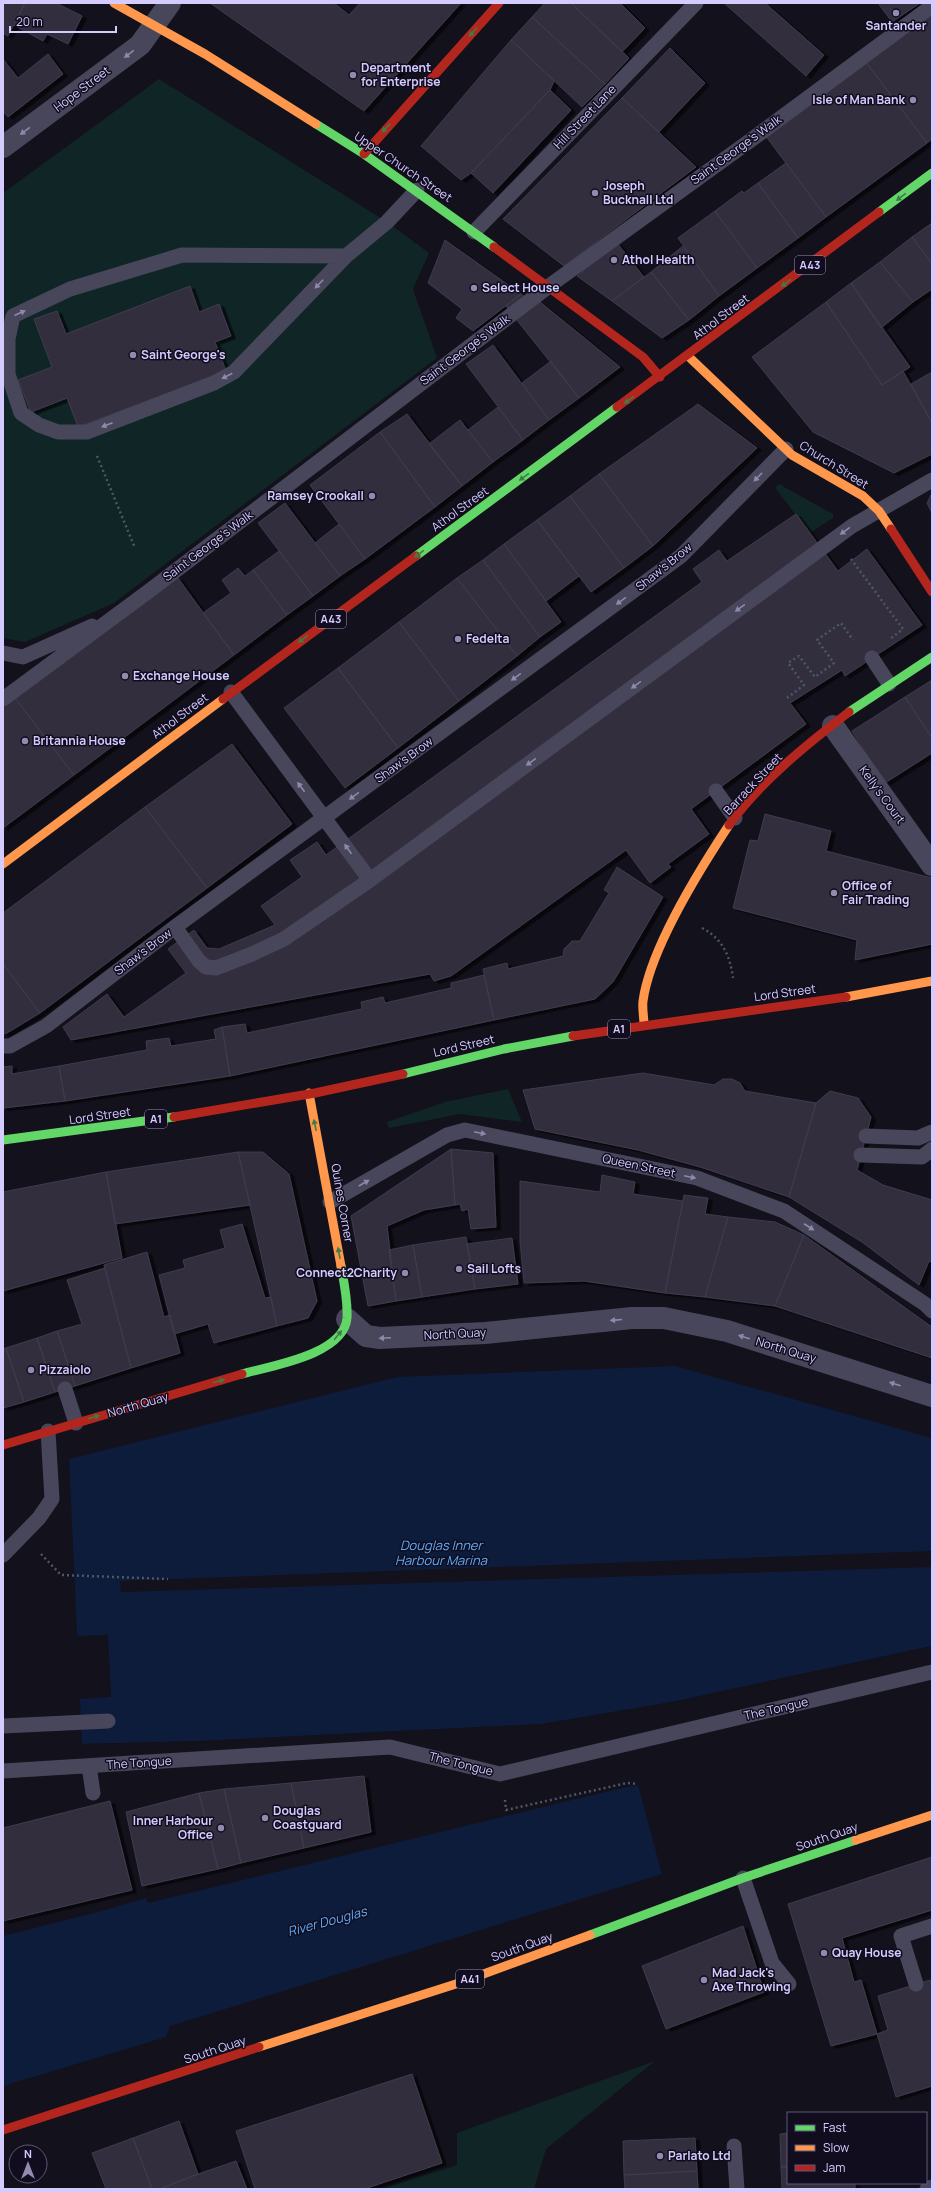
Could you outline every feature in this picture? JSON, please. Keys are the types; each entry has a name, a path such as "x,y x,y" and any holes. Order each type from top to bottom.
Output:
{"main road":[{"name":"Upper Church Street","path":"114,3 155,25 364,154 417,190 549,286 643,357 660,376"},
{"path":"364,154 500,3"},
{"name":"Athol Street","path":"3,864 231,692 688,356 932,173"},
{"name":"Church Street","path":"688,356 792,455 863,496 878,511 932,592"},
{"name":"Barrack Street","path":"644,1024 644,999 658,953 673,918 735,818 768,781 832,726 888,684 932,657"},
{"name":"Lord Street","path":"3,1140 93,1130 309,1093 360,1083 524,1044 644,1024 889,990 932,981"},
{"name":"Quines Corner","path":"309,1093 345,1287 347,1319"},
{"name":"North Quay","path":"3,1445 309,1356 326,1347 339,1335 347,1319"},
{"name":"South Quay","path":"3,2130 459,1983 743,1878 932,1814"}],"street":[{"name":"Hope Street","path":"3,147 140,46 170,3"},
{"name":"Kelly's Court","path":"832,726 932,864"},
{"name":"North Quay","path":"347,1319 366,1336 380,1338 485,1333 632,1318 664,1318 727,1331 932,1396"}],"lane":[{"name":"Hill Street Lane","path":"474,232 696,3"},
{"name":"Saint George's Walk","path":"3,699 118,614 549,286 757,136 932,6"},
{"path":"346,256 182,255 70,289 13,316 8,339 8,374 21,413 39,425 58,432 87,432 214,383 234,372 346,256 388,222 417,190"},
{"name":"Shaw's Brow","path":"3,1046 10,1046 46,1026 175,927 681,556 786,449"},
{"path":"175,927 199,961 206,967 216,968 252,954 284,938 370,880 840,534 932,480"},
{"path":"3,653 23,657 118,614"},
{"path":"872,658 888,684"},
{"path":"231,692 370,880"},
{"path":"716,791 735,818"},
{"name":"Queen Street","path":"330,1202 447,1135 465,1130 697,1178 784,1211 925,1304 932,1311"},
{"path":"866,1136 918,1138 932,1132"},
{"path":"861,1155 922,1157 932,1149"},
{"path":"65,1389 76,1423"},
{"path":"3,1555 39,1518 52,1499 48,1431"},
{"name":"The Tongue","path":"3,1771 390,1747 500,1774 932,1672"},
{"path":"3,1726 108,1721"},
{"path":"89,1766 93,1793"},
{"path":"743,1878 772,1963 789,1984"},
{"path":"916,1984 901,1936 932,1926"},
{"path":"734,2146 737,2189"},
{"path":"927,2189 932,2187"}],"path":[{"path":"87,432 135,548"},
{"path":"852,560 903,629 887,641"},
{"path":"787,698 804,685 788,663 799,656 814,677 834,663 820,645"},
{"path":"699,926 715,936 724,947 730,959 733,978"},
{"path":"61,1575 168,1579"},
{"path":"500,1774 506,1810 627,1783 638,1784"}],"green space":[{"path":"159,79 387,222 429,253 413,289 437,358 114,603 25,642 3,638 3,193"},
{"path":"779,484 833,514 833,518 810,533 775,488"},
{"path":"508,1089 522,1122 460,1114 389,1128 387,1122 445,1102"},
{"path":"655,2061 546,2149 534,2189 383,2189 457,2165 457,2133"}],"water":[{"name":"Douglas Inner Harbour Marina","path":"675,1366 932,1438 932,1646 672,1702 542,1724 201,1741 82,1744 69,1459 397,1377"},
{"name":"River Douglas","path":"638,1784 932,1786 662,1874 170,2026 166,2037 3,2086 3,1936 146,1898 148,1903"}],"pier":[{"path":"932,1551 932,1567 121,1592 120,1581"},
{"path":"108,1635 111,1697 80,1699 77,1636"},
{"path":"932,1646 932,1648 673,1704 542,1726 201,1743 82,1746 80,1744 201,1741 542,1724 672,1702"},
{"path":"932,1699 932,1786 662,1874 638,1785 574,1798 638,1782"}],"building":[{"path":"3,3 25,3 8,36 3,33"},
{"path":"25,3 56,3 82,16 68,44 47,34 43,41 14,25"},
{"name":"Department for Enterprise","path":"210,3 334,3 349,15 360,3 461,3 364,111"},
{"path":"545,3 571,3 629,58 605,84 532,17"},
{"path":"571,3 620,3 645,28 622,52"},
{"path":"724,3 765,3 824,55 806,76"},
{"name":"Santander","path":"878,3 920,3 892,22"},
{"name":"Isle of Man Bank","path":"932,13 932,139 927,143 865,61"},
{"path":"532,17 605,84 582,107 511,40"},
{"path":"511,40 554,81 550,90 471,173 461,180 421,146"},
{"path":"670,48 705,83 659,132 622,98"},
{"path":"48,54 63,74 8,117 3,111 3,59 18,78"},
{"path":"865,61 927,143 826,217 765,135"},
{"path":"550,90 571,110 493,193 471,173"},
{"name":"Joseph Bucknall Ltd","path":"622,98 696,167 564,266 503,219"},
{"path":"786,163 826,217 798,238 758,183"},
{"path":"758,183 798,238 757,268 715,211 742,191 744,193"},
{"path":"715,211 757,268 719,296 678,238"},
{"path":"932,223 932,264 912,237"},
{"path":"912,237 932,264 932,289 913,302 880,262"},
{"name":"Select House","path":"445,240 521,294 473,331 456,318 462,309 428,283"},
{"name":"Athol Health","path":"617,243 644,277 612,301 577,276"},
{"path":"683,246 719,296 689,320 651,272"},
{"path":"880,262 913,302 881,328 851,283"},
{"path":"651,272 689,320 662,338 612,301"},
{"path":"851,283 910,367 882,385 826,302"},
{"name":"Saint George's","path":"190,286 199,312 219,304 231,336 215,342 226,371 78,427 67,398 31,412 18,380 52,367 34,319 57,311 66,334"},
{"path":"521,294 535,305 516,319 506,306"},
{"path":"540,302 620,367 579,398 516,319"},
{"path":"826,302 882,385 903,371 932,423 932,454 894,473 813,432 752,357"},
{"path":"493,345 549,420 523,440 466,364"},
{"path":"551,361 579,398 549,420 522,383"},
{"path":"932,372 932,423 911,384"},
{"path":"698,404 757,448 653,546 599,474"},
{"path":"498,407 523,440 493,462 468,430"},
{"path":"407,414 462,486 435,507 380,432"},
{"path":"460,420 493,462 462,486 429,444"},
{"name":"Ramsey Crookall","path":"380,432 435,507 365,559 310,485"},
{"path":"599,474 653,546 624,568 570,496"},
{"path":"932,493 932,513 927,503"},
{"path":"570,496 624,568 591,592 537,520"},
{"path":"285,503 340,576 313,596 258,523"},
{"path":"796,514 838,571 867,549 922,625 845,676 842,670 790,703 806,724 691,809 709,834 668,864 671,867 650,883 626,850 451,976 434,981 430,974 71,1040 63,1027 107,994 124,1017 186,973 168,949 194,930 207,948 219,949 275,925 261,906 302,877 290,860 317,842 326,855 702,582 693,569 719,550 727,561"},
{"path":"537,520 579,576 546,601 504,544"},
{"path":"339,524 365,559 340,576 315,543"},
{"path":"504,544 561,622 540,637 483,560"},
{"path":"279,551 313,596 287,615 253,570"},
{"path":"483,560 540,637 517,656 457,578"},
{"path":"238,568 245,576 253,570 287,615 234,655 203,613 231,593 222,580"},
{"name":"Exchange House","path":"178,578 234,655 74,775 15,698"},
{"name":"Fedelta","path":"457,578 517,656 459,701 399,622"},
{"path":"399,622 459,701 398,748 338,668"},
{"path":"338,668 398,748 345,788 284,708"},
{"path":"932,680 932,738 905,697"},
{"path":"905,697 932,738 932,753 885,783 852,731"},
{"name":"Britannia House","path":"15,698 74,775 3,828 3,706"},
{"path":"232,744 292,824 207,888 145,807"},
{"path":"145,807 207,888 40,1013 3,964 3,913"},
{"name":"Office of Fair Trading","path":"765,814 831,831 826,851 932,878 932,944 855,960 857,940 733,908 750,840 758,841"},
{"path":"617,867 663,897 613,982 595,999 494,1020 483,969 507,963 508,969 563,956 564,949 572,941 580,941 609,893 604,890"},
{"path":"3,964 40,1013 3,1034"},
{"path":"484,975 494,1020 230,1076 222,1027 245,1024 247,1033 362,1009 361,1002 383,997 385,1003 451,988 451,983"},
{"path":"222,1027 230,1076 65,1101 59,1066 147,1050 146,1041 169,1038 171,1046 216,1039 214,1030"},
{"path":"12,1066 12,1074 59,1066 65,1101 3,1108 3,1067"},
{"path":"643,1073 714,1085 723,1079 732,1079 740,1083 745,1091 816,1103 789,1197 700,1167 638,1150 535,1129 523,1090"},
{"path":"830,1091 858,1098 871,1117 857,1170 883,1185 932,1200 932,1262 929,1261 919,1285 862,1242 789,1197 816,1103"},
{"path":"451,1149 455,1205 424,1210 387,1226 396,1301 368,1306 351,1216"},
{"path":"451,1149 493,1153 496,1227 471,1229 468,1209 462,1211 460,1204 455,1205"},
{"path":"238,1152 263,1152 289,1174 317,1301 308,1318 277,1326"},
{"path":"238,1152 250,1205 115,1224 106,1172"},
{"path":"106,1172 122,1258 3,1291 3,1192"},
{"path":"602,1175 635,1182 633,1194 683,1201 665,1293 584,1281 524,1283 520,1241 520,1181 600,1192"},
{"path":"684,1195 708,1198 705,1214 728,1217 705,1297 665,1293"},
{"path":"728,1217 775,1222 804,1235 775,1306 705,1297"},
{"path":"242,1224 265,1298 271,1297 277,1326 214,1343 208,1324 174,1334 159,1275 185,1268 183,1260 225,1248 220,1230"},
{"path":"804,1235 932,1327 932,1358 775,1306"},
{"path":"466,1237 475,1289 422,1297 413,1245"},
{"path":"512,1238 518,1284 475,1289 467,1244"},
{"name":"Connect2Charity","path":"413,1245 422,1297 396,1301 389,1250"},
{"path":"147,1252 164,1317 170,1315 180,1353 131,1368 104,1265"},
{"path":"105,1268 131,1368 75,1386 57,1331 82,1324 67,1280"},
{"path":"57,1331 75,1386 55,1392 37,1338"},
{"name":"Pizzaiolo","path":"37,1338 55,1392 24,1402 6,1348"},
{"path":"6,1348 24,1402 3,1408 3,1349"},
{"path":"364,1776 371,1832 304,1848 291,1783"},
{"name":"Douglas Coastguard","path":"291,1783 304,1848 241,1863 224,1789"},
{"name":"Inner Harbour Office","path":"224,1789 241,1863 218,1869 199,1793"},
{"path":"199,1793 218,1869 142,1886 126,1812"},
{"path":"110,1801 132,1890 3,1921 3,1828"},
{"name":"Quay House","path":"932,1857 932,1910 842,1938 854,1982 861,1980 877,2034 831,2046 788,1904"},
{"name":"Mad Jack's Axe Throwing","path":"743,1926 764,1992 666,2029 642,1966"},
{"path":"930,1980 932,1988 932,2086 896,2097 877,2034 888,2030 878,1996"},
{"path":"412,2074 442,2163 364,2189 255,2189 236,2131"},
{"path":"179,2121 198,2174 160,2189 152,2189 133,2138"},
{"path":"787,2133 787,2167 781,2167 780,2134"},
{"path":"133,2138 152,2189 106,2189 92,2153"},
{"name":"Parlato Ltd","path":"695,2138 697,2171 624,2175 623,2141"},
{"path":"236,2161 247,2189 160,2189 198,2174"},
{"path":"781,2167 787,2167 787,2184 855,2184 855,2189 782,2189"},
{"path":"697,2171 698,2189 625,2189 624,2175"}],"traffic: fast":[{"path":"316,124 364,154 494,247"},
{"path":"879,212 932,173"},
{"path":"416,556 617,407"},
{"path":"849,712 932,657"},
{"path":"403,1074 504,1049 573,1036"},
{"path":"3,1140 174,1117"},
{"path":"242,1374 287,1363 304,1357 320,1350 333,1341 343,1331 347,1318 347,1312 341,1266"},
{"path":"590,1935 743,1878 856,1840"}],"traffic: slow":[{"path":"114,3 205,54 316,124"},
{"path":"688,356 792,455 863,496 879,511 891,529"},
{"path":"3,864 223,699"},
{"path":"644,1025 643,1001 655,958 691,886 729,825"},
{"path":"846,997 932,981"},
{"path":"309,1093 341,1266"},
{"path":"856,1840 932,1815"},
{"path":"259,2047 459,1983 590,1935"}],"traffic: jam":[{"path":"364,154 499,3"},
{"path":"617,407 879,212"},
{"path":"494,247 643,357 660,377"},
{"path":"891,529 932,592"},
{"path":"223,699 416,556"},
{"path":"729,825 755,793 785,764 849,712"},
{"path":"573,1036 846,997"},
{"path":"174,1117 315,1093 403,1074"},
{"path":"3,1445 242,1374"},
{"path":"3,2130 259,2047"}],"place":[{"name":"Santander","path":"896,13"},
{"name":"Department for Enterprise","path":"353,75"},
{"name":"Isle of Man Bank","path":"913,100"},
{"name":"Joseph Bucknall Ltd","path":"595,193"},
{"name":"Athol Health","path":"614,260"},
{"name":"Select House","path":"474,288"},
{"name":"Saint George's","path":"133,355"},
{"name":"Ramsey Crookall","path":"372,496"},
{"name":"Fedelta","path":"458,639"},
{"name":"Exchange House","path":"125,676"},
{"name":"Britannia House","path":"25,741"},
{"name":"Office of Fair Trading","path":"834,893"},
{"name":"Sail Lofts","path":"459,1269"},
{"name":"Connect2Charity","path":"405,1273"},
{"name":"Pizzaiolo","path":"31,1370"},
{"name":"Douglas Coastguard","path":"265,1818"},
{"name":"Inner Harbour Office","path":"221,1828"},
{"name":"Quay House","path":"824,1953"},
{"name":"Mad Jack's Axe Throwing","path":"704,1980"},
{"name":"Parlato Ltd","path":"660,2156"}]}
